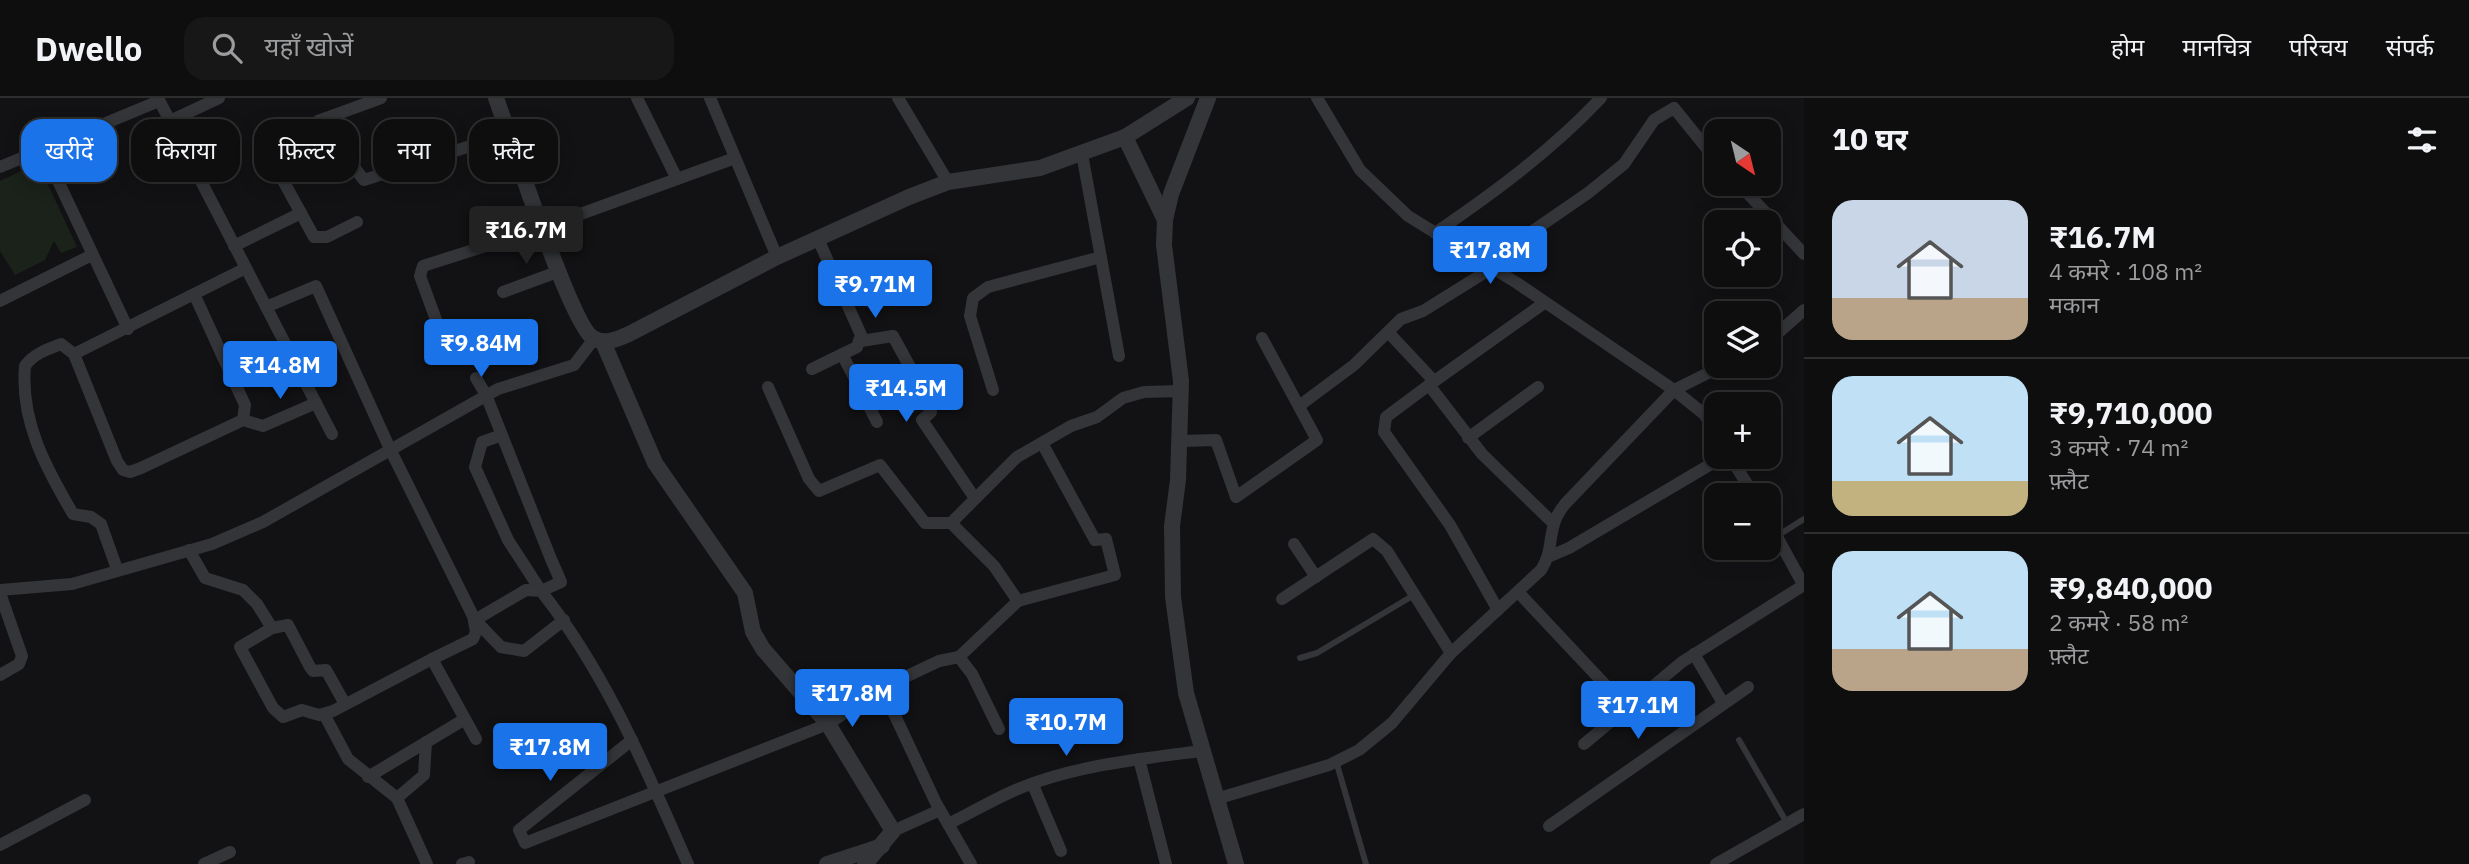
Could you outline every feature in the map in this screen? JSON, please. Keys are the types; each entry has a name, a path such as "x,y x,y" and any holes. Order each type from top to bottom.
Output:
{"street":[{"path":"174,119 219,98"},
{"path":"382,98 318,121 364,180 469,146"},
{"path":"637,98 677,179"},
{"path":"710,98 776,257"},
{"path":"898,98 948,182"},
{"path":"1208,98 1171,194 1165,220 1164,245 1177,337 1181,391 1181,441 1172,526 1173,597 1186,693 1236,864"},
{"path":"1317,98 1360,170 1408,216 1489,266 1674,390 1704,415"},
{"path":"1435,233 1496,192 1571,130 1601,98"},
{"path":"112,119 158,99 169,119"},
{"path":"501,100 505,119"},
{"path":"0,675 19,664 22,656 0,592 72,584 189,550 263,522 486,395 517,381 574,365 599,340 629,334 776,257 948,182 1040,168 1082,154 1125,137 1178,101"},
{"path":"1299,406 1354,365 1401,319 1423,311 1489,266 1624,164 1654,120 1674,108 1704,145"},
{"path":"1125,137 1165,220"},
{"path":"1082,154 1119,356"},
{"path":"0,167 21,158"},
{"path":"442,336 420,276 423,266 542,228 735,158"},
{"path":"58,182 128,328"},
{"path":"201,182 332,434"},
{"path":"284,182 314,237 320,239 357,222"},
{"path":"525,182 581,323 599,340 655,463 745,593 753,632 763,649 828,724 889,838"},
{"path":"1750,196 1804,254"},
{"path":"234,246 301,213"},
{"path":"818,239 860,328 861,341"},
{"path":"0,301 92,255"},
{"path":"993,390 970,316 972,298 988,287 1101,257"},
{"path":"74,355 246,268"},
{"path":"503,292 560,271"},
{"path":"266,307 316,286 390,449 475,620 501,647 524,651 564,620"},
{"path":"195,296 245,405 243,420"},
{"path":"1498,610 1450,526 1384,432 1386,417 1544,303"},
{"path":"1781,330 1804,310"},
{"path":"1388,332 1432,383 1468,438 1502,475 1552,522"},
{"path":"812,369 842,355 861,341 893,336 928,398 931,412 922,420 974,497"},
{"path":"1181,441 1216,440 1236,497 1317,440 1262,338"},
{"path":"117,569 101,524 91,517 73,514 43,461 33,433 24,366 29,358 61,344 74,355 123,470 130,472 243,420 263,426 316,403"},
{"path":"842,355 877,422"},
{"path":"1216,799 1336,761 1359,750 1392,723 1451,653 1541,570 1548,557 1552,522 1565,504 1674,390 1704,375"},
{"path":"475,620 526,590 541,591 561,582 486,395 476,378"},
{"path":"768,387 809,479 818,491 880,465 925,523 951,523 994,566 1018,601"},
{"path":"1468,438 1538,387"},
{"path":"951,523 974,497 1017,457 1071,426 1097,417 1123,398 1144,392 1181,391"},
{"path":"502,435 482,442 475,467 508,540 541,591 564,620 600,678 632,740 688,864"},
{"path":"632,740 519,830 525,843 828,724 882,688 939,661 959,657 1018,601 1115,575 1106,539 1095,540 1042,443"},
{"path":"1548,557 1704,468"},
{"path":"1282,599 1373,539 1387,551 1451,653"},
{"path":"1294,544 1316,577"},
{"path":"1584,744 1653,684 1694,653 1804,585 1781,544"},
{"path":"189,550 205,578 243,590 257,604 272,628"},
{"path":"1518,592 1627,708"},
{"path":"345,704 326,670 313,671 310,667 288,625 272,628 244,644 240,651 273,708 283,717 302,710 324,714 345,704 432,659 473,639 476,632 475,620"},
{"path":"1694,653 1723,704"},
{"path":"959,657 972,674 999,729"},
{"path":"432,659 476,739"},
{"path":"1549,826 1748,687"},
{"path":"882,688 940,810 971,864"},
{"path":"324,714 348,759 397,798 428,864"},
{"path":"368,777 465,719"},
{"path":"397,798 424,775 426,743"},
{"path":"948,824 1013,791 1033,785 1139,759 1202,751"},
{"path":"1139,759 1166,864"},
{"path":"1033,785 1061,851"},
{"path":"0,845 85,800"},
{"path":"827,864 889,838 940,810"},
{"path":"1716,864 1804,814"},
{"path":"865,864 889,838"},
{"path":"204,864 230,852"}],"lane":[{"path":"1781,534 1804,519"},
{"path":"1300,658 1317,653 1414,595"},
{"path":"1739,740 1787,823"},
{"path":"1336,761 1366,864"}],"shaded area":[{"path":"21,171 21,182 47,182 77,247 61,253 54,241 45,260 15,275 0,251 0,181"}]}
